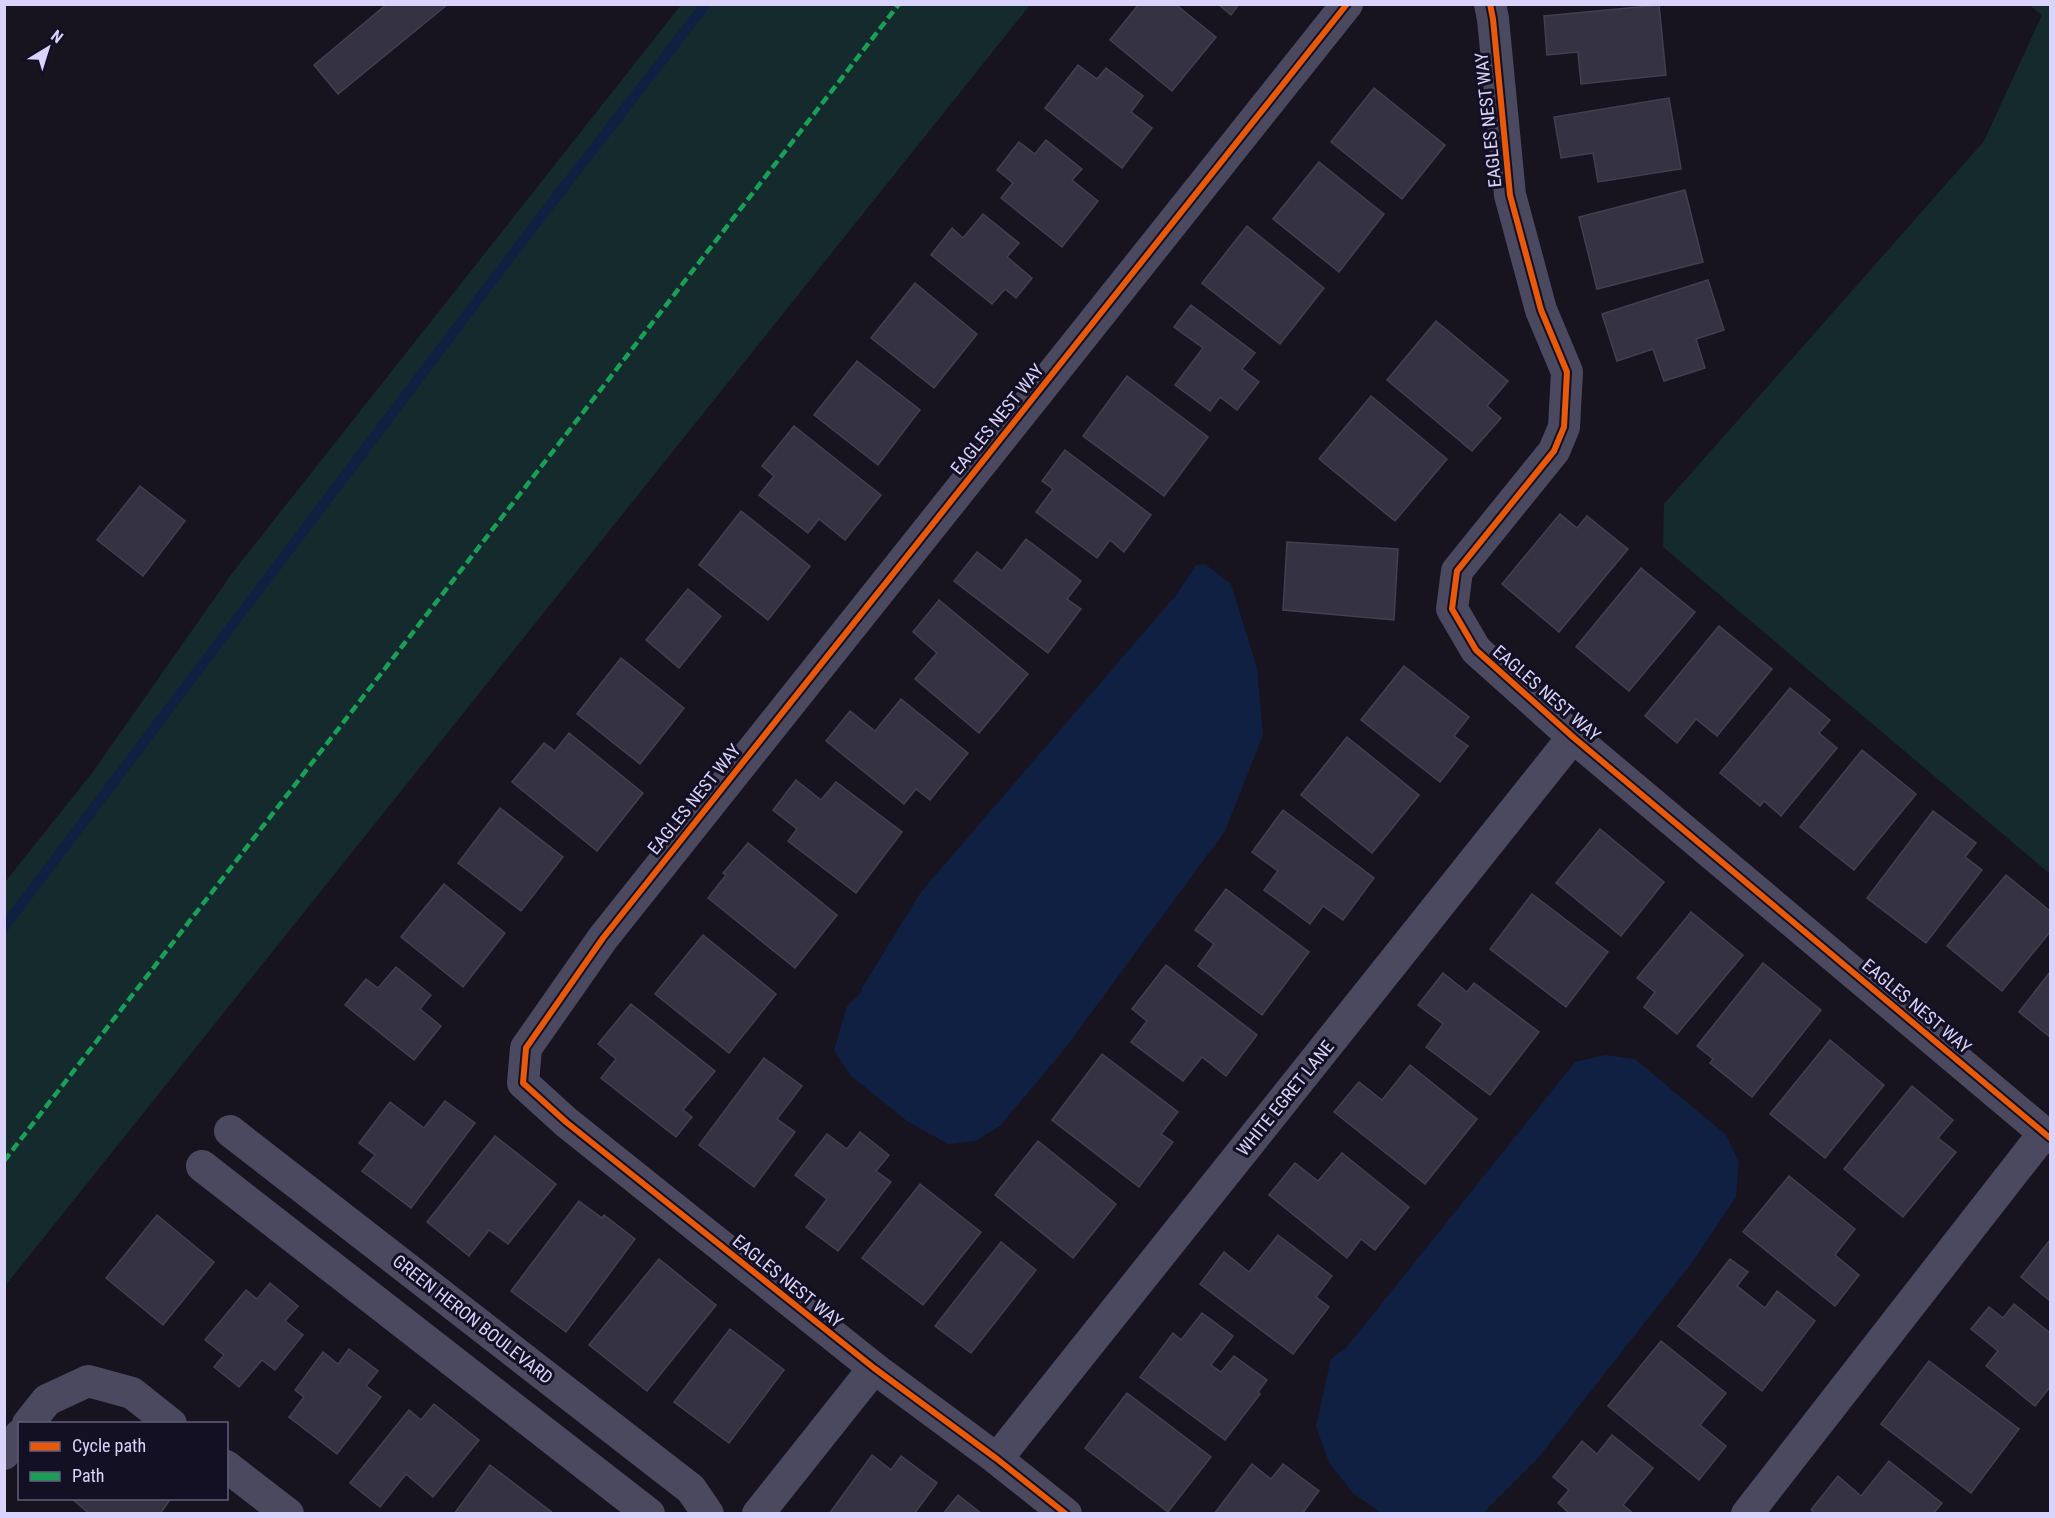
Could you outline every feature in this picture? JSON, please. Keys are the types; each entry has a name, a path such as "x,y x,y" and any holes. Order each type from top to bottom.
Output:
{"street":[{"name":"EAGLES NEST WAY","path":"1066,1514 997,1459 874,1368 566,1122 523,1083 526,1048 603,938 1347,4"},
{"name":"EAGLES NEST WAY","path":"1490,4 1510,195 1541,310 1567,372 1564,427 1554,451 1457,571 1452,609 1476,650 1573,737 2047,1135 1747,1514"},
{"name":"WHITE EGRET LANE","path":"997,1459 1573,737"},
{"name":"GREEN HERON BOULEVARD","path":"230,1131 691,1488 708,1514"},
{"path":"202,1166 649,1514"},
{"path":"281,1227 310,1192"},
{"path":"758,1514 874,1368"},
{"path":"30,1422 47,1400 88,1381 132,1394 168,1422"},
{"path":"4,1454 18,1437"},
{"path":"228,1468 288,1514"}],"green space":[{"path":"681,5 1030,5 5,1286 5,882 92,773 233,572"},
{"path":"2029,5 2050,5 2050,874 1663,547 1664,504 1984,141 2042,15"}],"water":[{"path":"1205,564 1231,584 1257,668 1263,735 1225,831 1063,1051 1000,1126 975,1141 948,1144 907,1121 851,1076 834,1050 847,1006 861,993 921,892 1176,595 1196,565"},
{"path":"1605,1055 1635,1059 1726,1135 1739,1162 1736,1197 1694,1260 1539,1457 1483,1513 1382,1513 1354,1494 1329,1463 1316,1426 1331,1359 1346,1348 1575,1062"}],"building":[{"path":"387,4 448,4 338,94 314,65"},
{"path":"1139,4 1175,4 1216,37 1172,91 1110,40"},
{"path":"1218,4 1239,4 1231,15"},
{"path":"1659,5 1666,75 1581,84 1578,52 1547,55 1544,16"},
{"path":"1078,65 1097,79 1106,68 1143,96 1131,112 1152,128 1122,168 1045,108"},
{"path":"1374,88 1445,145 1402,199 1331,142"},
{"path":"1669,98 1681,169 1598,182 1593,153 1561,158 1554,117"},
{"path":"1046,140 1082,169 1072,180 1098,201 1062,247 1001,198 1013,183 997,170 1019,142 1035,154"},
{"path":"1319,162 1384,214 1339,272 1273,219"},
{"path":"1685,190 1703,262 1597,289 1579,217"},
{"path":"983,214 1019,243 1007,257 1032,278 1016,298 1005,289 992,304 931,255 952,228 963,238"},
{"path":"1247,226 1324,288 1280,344 1202,283"},
{"path":"1708,280 1724,330 1696,339 1705,368 1664,381 1653,349 1617,361 1602,314"},
{"path":"915,283 977,334 934,388 871,338"},
{"path":"1191,305 1255,353 1242,369 1259,382 1237,410 1220,397 1210,411 1175,385 1203,348 1174,327"},
{"path":"1436,321 1508,381 1487,406 1501,418 1472,451 1387,380"},
{"path":"857,361 920,410 878,465 814,415"},
{"path":"1127,376 1208,437 1164,496 1083,436"},
{"path":"1371,396 1447,459 1395,521 1319,459"},
{"path":"794,426 881,495 845,540 819,519 808,533 759,495 774,476 762,466"},
{"path":"1065,450 1151,515 1124,552 1110,540 1097,558 1036,512 1053,489 1042,481"},
{"path":"140,486 185,521 143,576 97,540"},
{"path":"741,511 810,566 768,620 699,565"},
{"path":"1560,514 1577,528 1587,516 1628,549 1559,632 1502,584"},
{"path":"1026,539 1081,581 1067,599 1081,609 1048,653 954,581 977,552 1002,571"},
{"path":"1287,542 1398,549 1394,620 1283,610"},
{"path":"1641,568 1695,612 1629,691 1576,647"},
{"path":"688,589 721,616 679,668 646,640"},
{"path":"939,600 1028,674 979,733 915,679 937,653 913,632"},
{"path":"1719,626 1772,669 1717,736 1696,719 1677,743 1645,716"},
{"path":"621,658 684,708 640,764 577,714"},
{"path":"1404,666 1469,717 1454,736 1468,746 1440,782 1361,720"},
{"path":"1790,688 1830,720 1819,733 1837,748 1781,816 1764,801 1760,806 1720,773"},
{"path":"901,699 968,753 930,800 916,789 904,804 826,741 850,711 875,731"},
{"path":"569,733 643,793 597,851 512,782 544,743 555,751"},
{"path":"1347,737 1419,795 1372,853 1301,795"},
{"path":"1862,750 1916,794 1854,870 1800,827"},
{"path":"796,780 821,800 836,782 902,832 856,893 788,841 797,829 773,810"},
{"path":"500,808 563,857 521,911 458,863"},
{"path":"1283,810 1374,878 1343,920 1323,906 1310,924 1264,890 1278,871 1252,852"},
{"path":"1933,811 1976,843 1965,857 1982,870 1926,943 1867,898"},
{"path":"1600,829 1664,882 1621,936 1556,883"},
{"path":"748,843 837,915 795,968 708,898 726,875 723,873"},
{"path":"2006,875 2050,911 2050,932 2002,991 1947,946"},
{"path":"444,884 505,933 463,987 401,937"},
{"path":"1226,889 1309,952 1262,1015 1198,966 1214,944 1195,930"},
{"path":"1532,894 1608,952 1566,1007 1490,949"},
{"path":"1691,912 1743,955 1677,1034 1644,1007 1655,992 1637,978"},
{"path":"703,935 776,994 729,1053 655,994"},
{"path":"1763,963 1821,1010 1752,1097 1710,1063 1713,1059 1697,1046"},
{"path":"1166,965 1257,1035 1226,1076 1202,1057 1183,1081 1131,1042 1147,1021 1132,1009"},
{"path":"396,967 431,995 420,1009 441,1026 414,1060 345,1005 366,979 378,988"},
{"path":"2050,972 2050,1037 2019,1012"},
{"path":"1443,973 1467,992 1474,983 1539,1032 1490,1095 1426,1047 1443,1024 1418,1005"},
{"path":"631,1004 715,1071 683,1110 692,1117 676,1137 601,1078 616,1059 598,1044"},
{"path":"1830,1040 1884,1085 1825,1158 1770,1114"},
{"path":"1102,1054 1178,1112 1161,1134 1173,1142 1139,1187 1052,1120"},
{"path":"764,1058 802,1086 777,1119 795,1132 754,1187 699,1145"},
{"path":"1410,1065 1477,1119 1425,1184 1334,1112 1359,1082 1382,1100"},
{"path":"1912,1086 1953,1120 1938,1138 1956,1152 1903,1217 1844,1169"},
{"path":"445,1101 475,1123 411,1208 362,1171 375,1155 359,1143 390,1102 424,1128"},
{"path":"860,1132 889,1155 876,1171 891,1182 838,1251 806,1227 827,1199 795,1175 827,1134 847,1149"},
{"path":"495,1136 556,1184 508,1244 489,1230 469,1256 427,1222"},
{"path":"1038,1141 1116,1204 1073,1258 995,1195"},
{"path":"1342,1153 1409,1207 1375,1250 1361,1239 1347,1258 1269,1195 1295,1163 1318,1181"},
{"path":"1789,1176 1855,1229 1835,1255 1859,1275 1835,1306 1743,1232"},
{"path":"920,1184 981,1232 923,1305 862,1258"},
{"path":"579,1201 602,1218 604,1215 635,1239 566,1332 511,1291"},
{"path":"157,1215 214,1262 163,1325 106,1278"},
{"path":"1278,1235 1332,1276 1316,1297 1329,1307 1293,1354 1200,1284 1224,1252 1249,1272"},
{"path":"2050,1240 2050,1301 2021,1277"},
{"path":"1001,1242 1036,1270 971,1353 935,1326"},
{"path":"659,1259 716,1305 647,1391 589,1345"},
{"path":"1730,1259 1748,1272 1737,1286 1765,1308 1777,1291 1815,1321 1762,1391 1678,1326"},
{"path":"270,1283 298,1306 285,1321 303,1335 275,1370 262,1360 239,1387 214,1367 224,1355 205,1340 246,1290 257,1299"},
{"path":"2014,1304 2050,1333 2050,1387 2035,1406 1986,1366 1998,1351 1971,1329 1989,1307 2003,1318"},
{"path":"1202,1313 1233,1336 1211,1365 1221,1372 1234,1356 1267,1380 1258,1392 1260,1394 1225,1440 1140,1377 1173,1333 1181,1340"},
{"path":"730,1329 784,1370 729,1443 674,1402"},
{"path":"1661,1341 1726,1393 1700,1425 1726,1446 1699,1480 1608,1406"},
{"path":"349,1349 378,1371 366,1386 381,1397 337,1454 289,1417 304,1397 295,1390 323,1352 338,1364"},
{"path":"1929,1361 2019,1429 1971,1493 1881,1424"},
{"path":"1127,1393 1211,1457 1168,1512 1085,1448"},
{"path":"434,1404 479,1440 433,1497 406,1474 380,1507 350,1483 409,1410 421,1420"},
{"path":"1612,1435 1653,1468 1623,1505 1634,1514 1570,1514 1558,1503 1569,1490 1553,1477 1582,1441 1597,1454"},
{"path":"872,1455 891,1470 901,1456 937,1483 914,1514 829,1514"},
{"path":"1889,1461 1942,1503 1933,1514 1816,1514 1811,1510 1838,1476 1861,1496"},
{"path":"1252,1464 1271,1479 1283,1464 1319,1491 1302,1514 1214,1514"},
{"path":"490,1465 553,1513 553,1514 454,1514"},
{"path":"958,1495 982,1514 943,1514"},
{"path":"73,1500 170,1500 160,1514 90,1514"}],"waterway":[{"path":"4,927 536,223 706,4"}],"marked path":[{"path":"4,1161 899,4"}],"cycle path":[{"path":"1066,1514 997,1459 874,1368 566,1122 523,1083 526,1048 603,938 1347,4"},
{"path":"1490,4 1510,195 1541,310 1567,372 1564,427 1554,451 1457,571 1452,609 1476,650 1573,737 2050,1138"}]}
